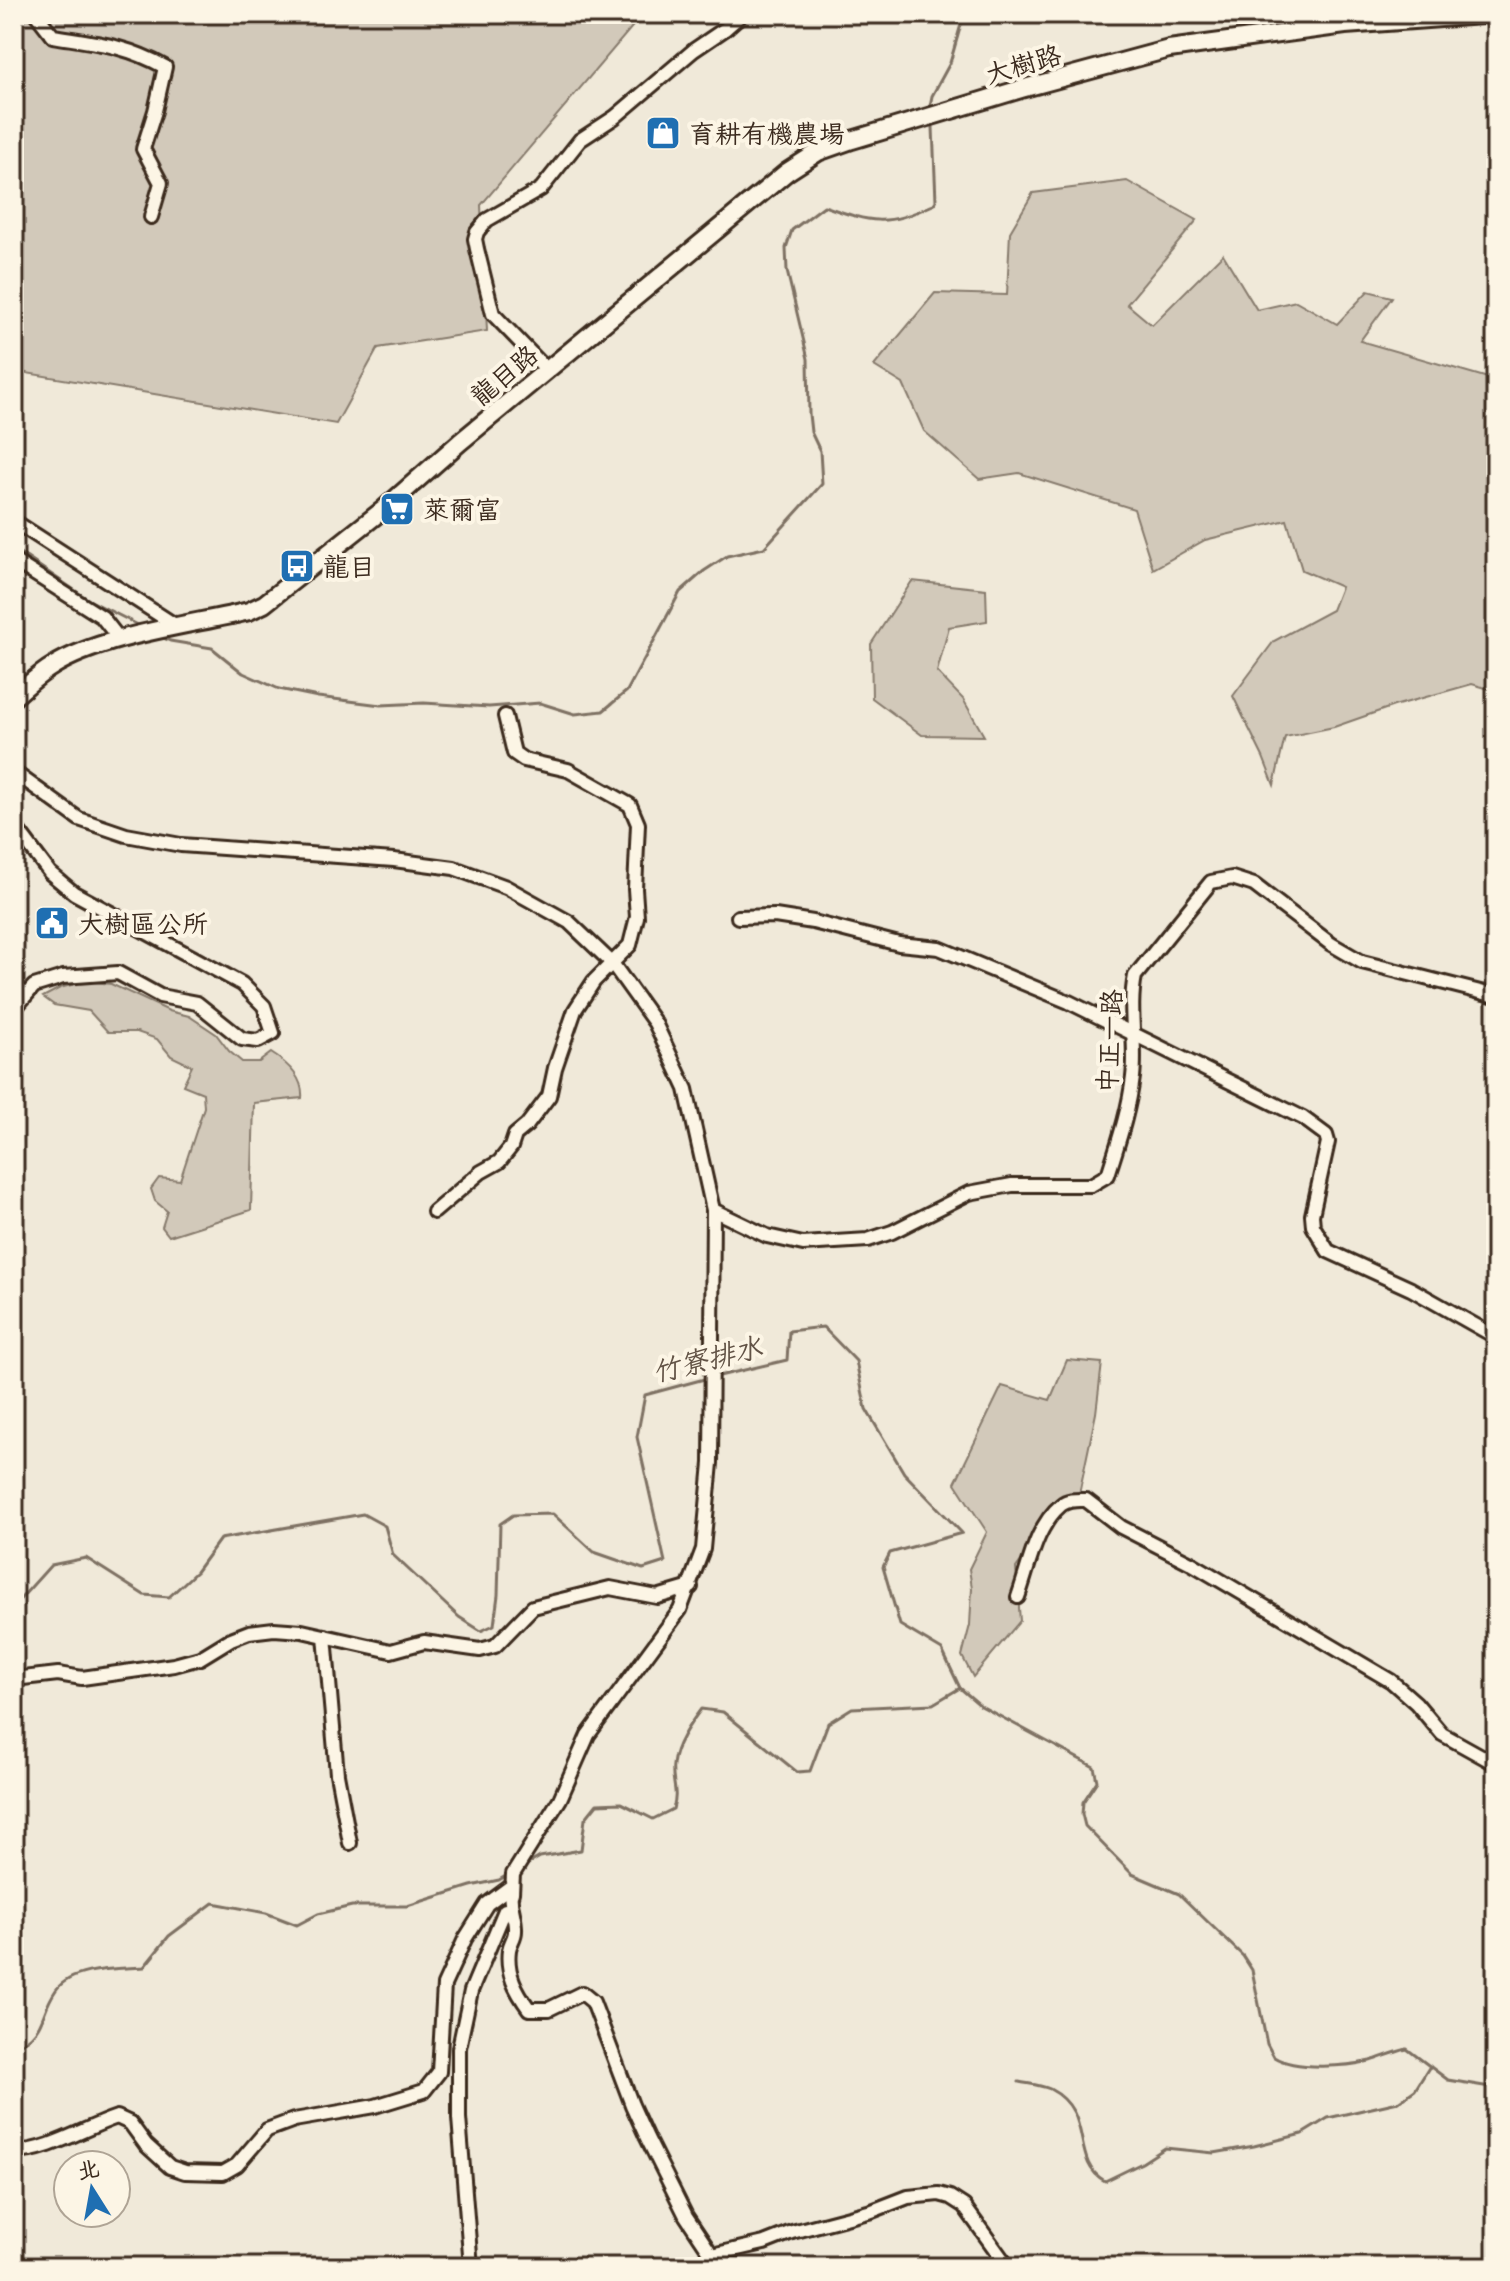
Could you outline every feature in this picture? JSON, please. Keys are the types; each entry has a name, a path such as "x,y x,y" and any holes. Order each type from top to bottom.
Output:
{"street":[{"path":"36,14 53,36 119,46 139,52 165,67 143,149 161,183 151,217"},
{"path":"547,370 493,314 475,239 477,232 487,220 541,189 580,140 615,117 742,14"},
{"name":"大樹路","path":"852,140 1169,49 1345,25 1496,14"},
{"name":"龍目路","path":"124,638 249,611 264,604 384,509 787,172 818,152 852,140"},
{"path":"14,521 178,627"},
{"path":"14,561 102,617 124,638 82,651 52,666 14,697"},
{"path":"434,1212 481,1172 499,1162 511,1147 515,1135 527,1125 549,1096 575,1010 594,981 630,945 637,917 637,816 630,805 568,770 524,760 514,753 505,716"},
{"path":"14,772 79,819 126,835 181,845 394,860 454,868 506,887 569,922 612,963 655,1023 686,1089 713,1210 711,1463 703,1549 680,1610 588,1735 560,1799 521,1861 509,1895 515,1933 509,1950 515,1991 529,2009 549,2009 582,1993 593,2002 647,2138 686,2216 712,2255 764,2243 908,2197 939,2194 964,2206 1008,2267"},
{"path":"14,825 50,873 74,893 242,984 264,1006 273,1033 258,1041 242,1039 197,1003 160,996 118,973 63,977 34,986 14,1009"},
{"name":"中正一路","path":"713,1210 767,1236 803,1244 868,1240 892,1232 969,1193 1012,1185 1091,1185 1108,1175 1128,1109 1133,1075 1132,991 1135,976 1211,882 1232,878 1254,885 1331,944 1362,962 1496,996"},
{"path":"738,917 775,916 813,922 899,944 939,948 1069,1002 1319,1128 1328,1142 1312,1215 1313,1226 1328,1251 1411,1289 1496,1337"},
{"path":"1018,1597 1034,1545 1046,1525 1061,1505 1071,1500 1086,1500 1121,1527 1191,1563 1391,1681 1416,1703 1442,1734 1496,1764"},
{"path":"14,1679 58,1674 82,1678 174,1665 200,1658 249,1632 274,1629 325,1636 391,1651 424,1642 480,1650 495,1646 533,1607 610,1588 657,1597 691,1587"},
{"path":"325,1636 337,1774 350,1843"},
{"path":"14,2152 50,2146 87,2127 117,2117 130,2123 146,2145 170,2167 185,2172 223,2173 237,2165 267,2130 294,2120 375,2106 424,2091 439,2072 444,1985 465,1939 487,1904 513,1884"},
{"path":"471,2267 459,2118 459,2048 471,1991 505,1910"}],"shaded area":[{"path":"14,14 643,14 481,205 487,331 378,348 336,424 14,371"},
{"path":"1127,181 1197,220 1127,304 1152,325 1223,254 1257,310 1296,301 1337,324 1368,291 1392,297 1360,341 1488,378 1496,377 1496,691 1472,684 1334,727 1285,737 1274,785 1233,696 1274,641 1332,610 1341,587 1302,570 1287,520 1205,540 1153,569 1134,509 1019,473 979,479 924,431 903,384 874,366 935,293 1007,295 1010,232 1033,193"},
{"path":"912,581 986,589 987,621 949,627 937,672 963,699 984,736 922,735 872,698 871,644"},
{"path":"86,981 111,984 169,1011 189,1016 216,1034 242,1062 259,1062 271,1053 293,1072 300,1084 302,1098 254,1103 251,1210 169,1236 162,1227 167,1211 155,1201 151,1189 159,1178 180,1180 204,1107 203,1093 183,1085 192,1066 171,1056 157,1039 137,1032 108,1032 89,1011 54,1005 43,997 60,988"},
{"path":"1067,1360 1102,1363 1096,1413 1078,1499 1047,1525 1016,1568 1020,1621 973,1677 962,1656 970,1625 972,1588 969,1569 987,1532 955,1483 1002,1386 1050,1400"}],"waterway":[{"path":"930,106 932,96 950,63 964,14"},
{"path":"161,637 212,648 243,673 279,689 318,697 381,705 424,703 489,707 540,703 575,714 603,711 627,691 680,592 727,556 764,548 822,484 820,451 811,432 808,359 787,271 786,248 792,230 824,206 879,220 903,217 933,205 936,201 933,127"},
{"path":"14,549 89,600 140,626"},
{"name":"竹寮排水","path":"715,1377 787,1360 789,1331 823,1327 856,1361 866,1409 904,1473 962,1533 890,1553 883,1567 900,1625 942,1650 960,1688 981,1706 1094,1767 1097,1781 1083,1802 1085,1826 1132,1874 1179,1894 1243,1956 1252,1970 1267,2044 1274,2057 1307,2066 1334,2066 1370,2061 1407,2049 1448,2080 1496,2088"},
{"name":"竹寮排水","path":"14,1606 51,1565 86,1558 144,1595 169,1597 196,1572 220,1539 363,1514 385,1526 393,1555 459,1617 481,1631 494,1625 500,1524 513,1515 553,1514 594,1552 643,1569 665,1562 637,1437 645,1395 708,1378"},
{"path":"523,1867 540,1857 581,1850 585,1819 597,1804 621,1803 653,1819 673,1809 674,1758 683,1736 701,1709 723,1712 797,1772 810,1771 828,1723 852,1708 933,1704 960,1688"},
{"path":"14,2048 37,2029 50,1999 63,1982 84,1973 144,1967 169,1936 213,1903 266,1913 297,1925 318,1914 352,1906 407,1906 499,1880 509,1874"},
{"path":"1019,2082 1050,2089 1064,2099 1078,2123 1088,2162 1105,2181 1165,2148 1214,2153 1254,2146 1302,2134 1328,2118 1398,2102 1415,2090 1430,2066"}],"place":[{"name":"育耕有機農場","path":"663,133"},
{"name":"萊爾富","path":"397,509"},
{"name":"龍目","path":"297,566"},
{"name":"大樹區公所","path":"52,923"}]}
